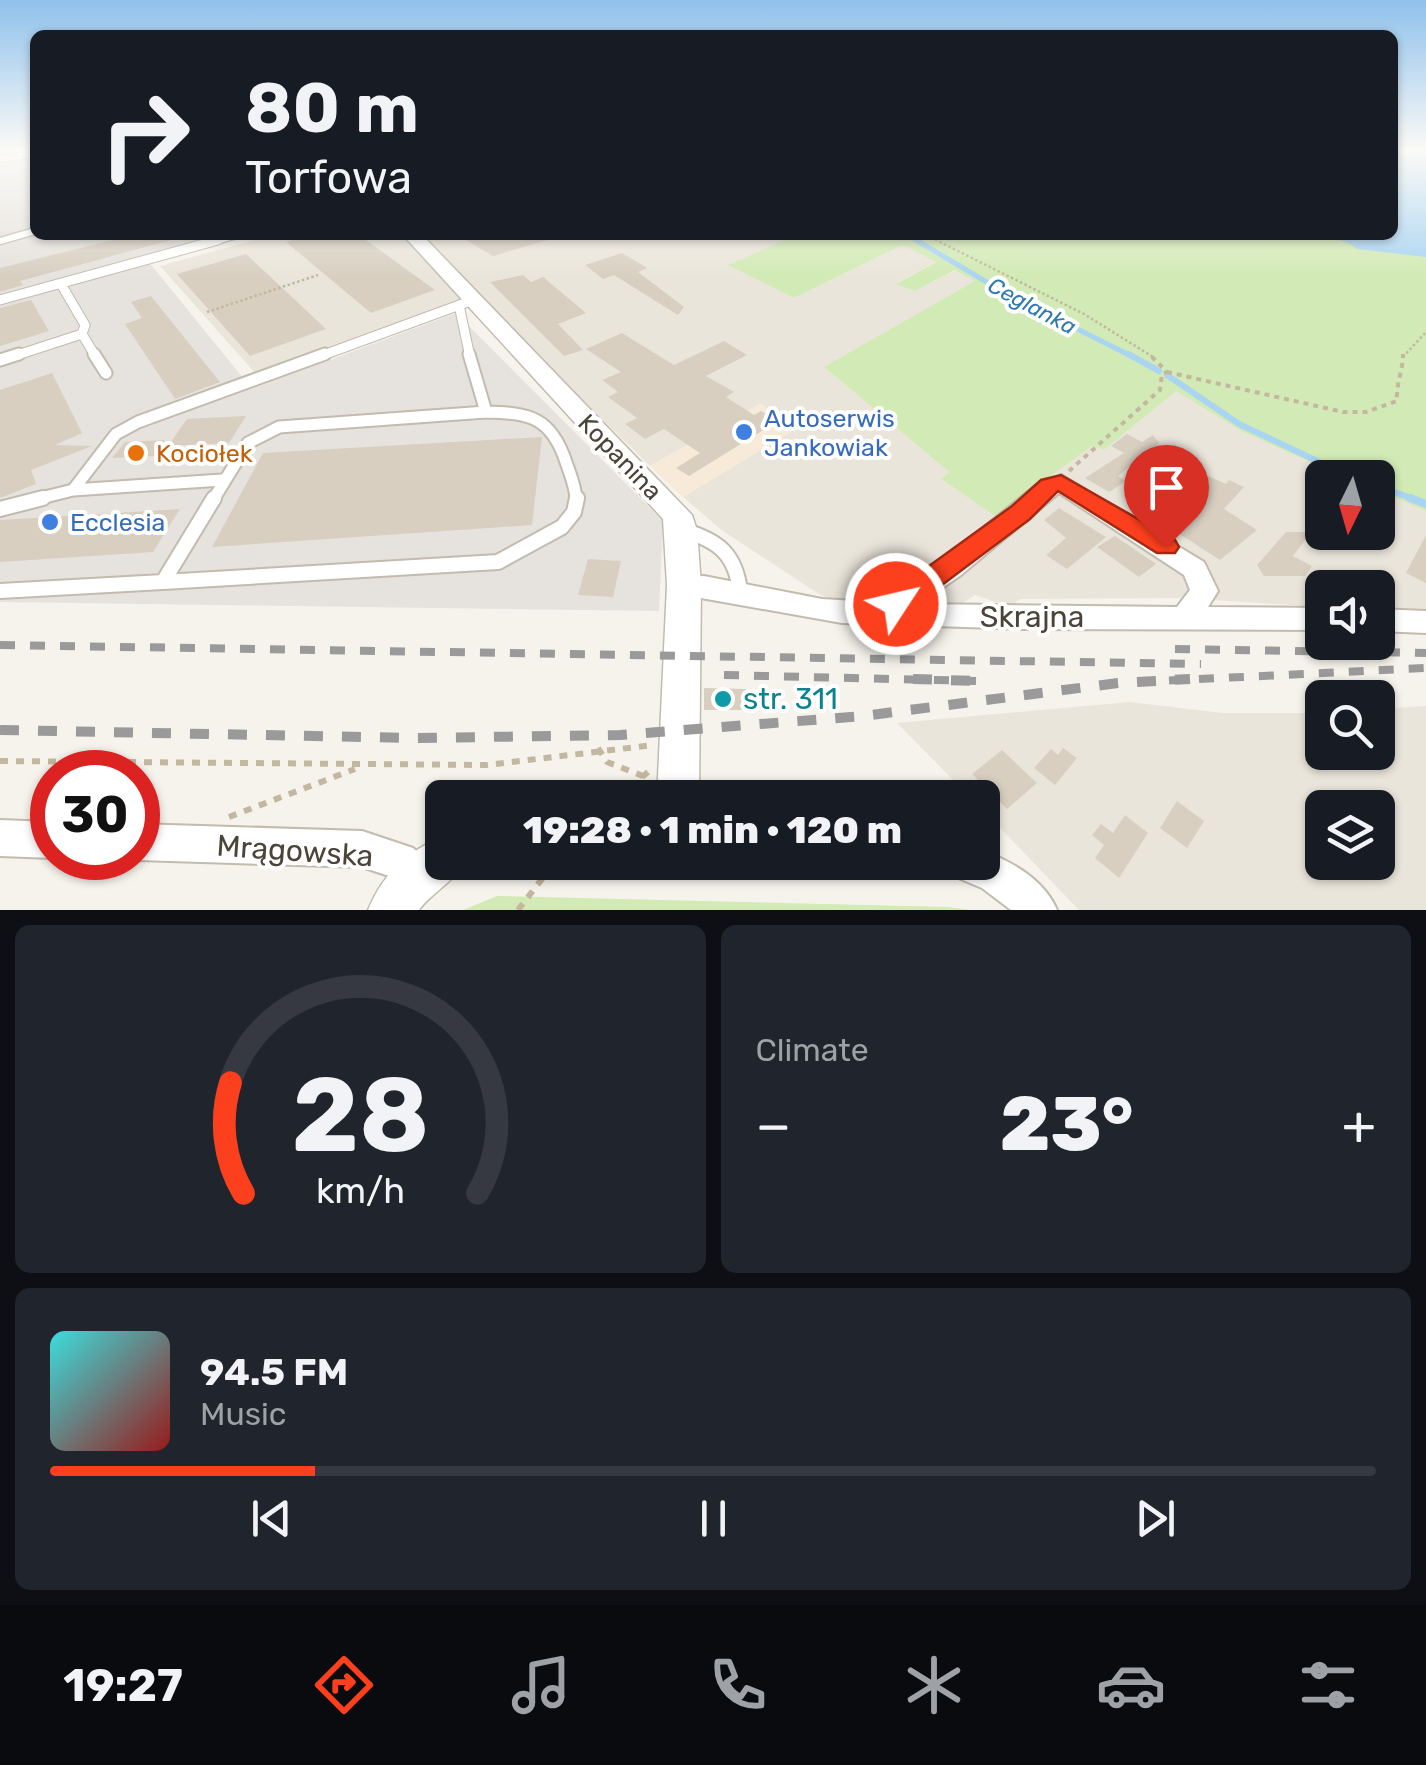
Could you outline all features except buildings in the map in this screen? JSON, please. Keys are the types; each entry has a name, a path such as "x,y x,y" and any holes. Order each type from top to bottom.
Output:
{"street":[{"name":"Kopanina","path":"416,240 467,303 677,515 682,530"},
{"path":"875,613 910,596 1021,512 1050,485 1061,483 1196,569 1204,591 1186,617"},
{"path":"678,780 682,530"},
{"name":"Skrajna","path":"684,585 715,586 790,607 875,613 949,617 1305,619"},
{"path":"1395,621 1426,622"},
{"path":"0,838 30,839"},
{"name":"Mrągowska","path":"160,843 362,849 400,861 417,881"},
{"path":"1000,877 1038,910"}],"lane":[{"path":"0,241 30,232"},
{"path":"0,300 218,240"},
{"path":"0,360 82,334 86,325 61,284"},
{"path":"467,303 459,319 486,412"},
{"path":"72,490 116,434 138,422 467,303"},
{"path":"82,334 106,373"},
{"path":"0,591 164,582 498,562 562,527 574,512 577,496 558,438 551,429 522,413 486,412 279,427 248,443 222,480 164,582"},
{"path":"0,509 72,490 222,480"},
{"path":"682,530 720,543 739,569 740,592"}],"path":[{"path":"936,240 1084,314 1154,358 1167,372 1288,402 1357,413 1397,401 1400,396 1396,377 1403,365 1402,353 1426,332"},
{"path":"207,312 318,275"},
{"path":"1061,483 1064,476 1160,390 1162,374 1167,372"},
{"path":"0,760 359,768 540,762 598,748 678,744"},
{"path":"598,748 607,762 644,776"},
{"path":"228,818 359,768"},
{"path":"518,910 541,880"}],"shaded area":[{"path":"0,193 30,193 30,240 203,240 144,256 252,389 456,313 663,521 659,611 0,602"},
{"path":"254,240 785,240 729,265 794,298 903,245 937,261 897,283 915,291 956,270 976,281 825,368 949,472 942,480 995,515 1092,446 1104,450 1176,390 1241,431 1307,460 1305,550 1395,550 1395,498 1426,511 1426,615 1416,615 1411,608 1395,608 1395,570 1305,570 1305,606 1181,598 1020,599 1010,607 975,595 956,607 931,607 825,598 723,531 683,497 798,427 760,404 650,466 476,295 256,374 160,266"},
{"path":"759,404 799,427 683,497 650,466"},
{"path":"1130,702 1223,713 1305,713 1305,770 1395,770 1395,708 1426,706 1426,910 1079,910 1000,828 1000,780 953,780 897,723"}],"green space":[{"path":"1398,193 1426,193 1426,511 1395,498 1395,460 1306,460 1241,431 1176,391 1104,450 1092,446 995,516 941,479 949,472 824,367 975,281 955,270 915,291 896,284 936,262 903,245 794,298 728,265 784,240 1398,240"},
{"path":"497,896 948,907 971,910 463,910"}],"water":[{"path":"1398,193 1426,193 1426,257 1357,249 1339,240 1398,240"}],"waterway":[{"name":"Ceglanka","path":"916,240 920,243"},
{"name":"Ceglanka","path":"916,240 1000,290 1133,357"},
{"name":"Ceglanka","path":"1128,354 1159,371"},
{"name":"Ceglanka","path":"1167,375 1239,424 1315,460"},
{"name":"Ceglanka","path":"1395,492 1416,500"},
{"name":"Ceglanka","path":"1410,498 1426,504"}],"railway":[{"path":"0,645 1201,664"},
{"path":"1175,649 1426,653"},
{"path":"1139,682 1426,668"},
{"path":"724,675 976,681 913,679"},
{"path":"0,730 417,738 620,735 863,716 1118,683 1190,679"}],"place":[{"name":"Autoserwis Jankowiak","path":"744,432"},
{"name":"Kociołek","path":"136,453"},
{"name":"Ecclesia","path":"50,522"},
{"name":"str. 311","path":"723,699"}],"route":[{"path":"896,604 1021,512 1050,485 1061,483 1166,547"}]}
